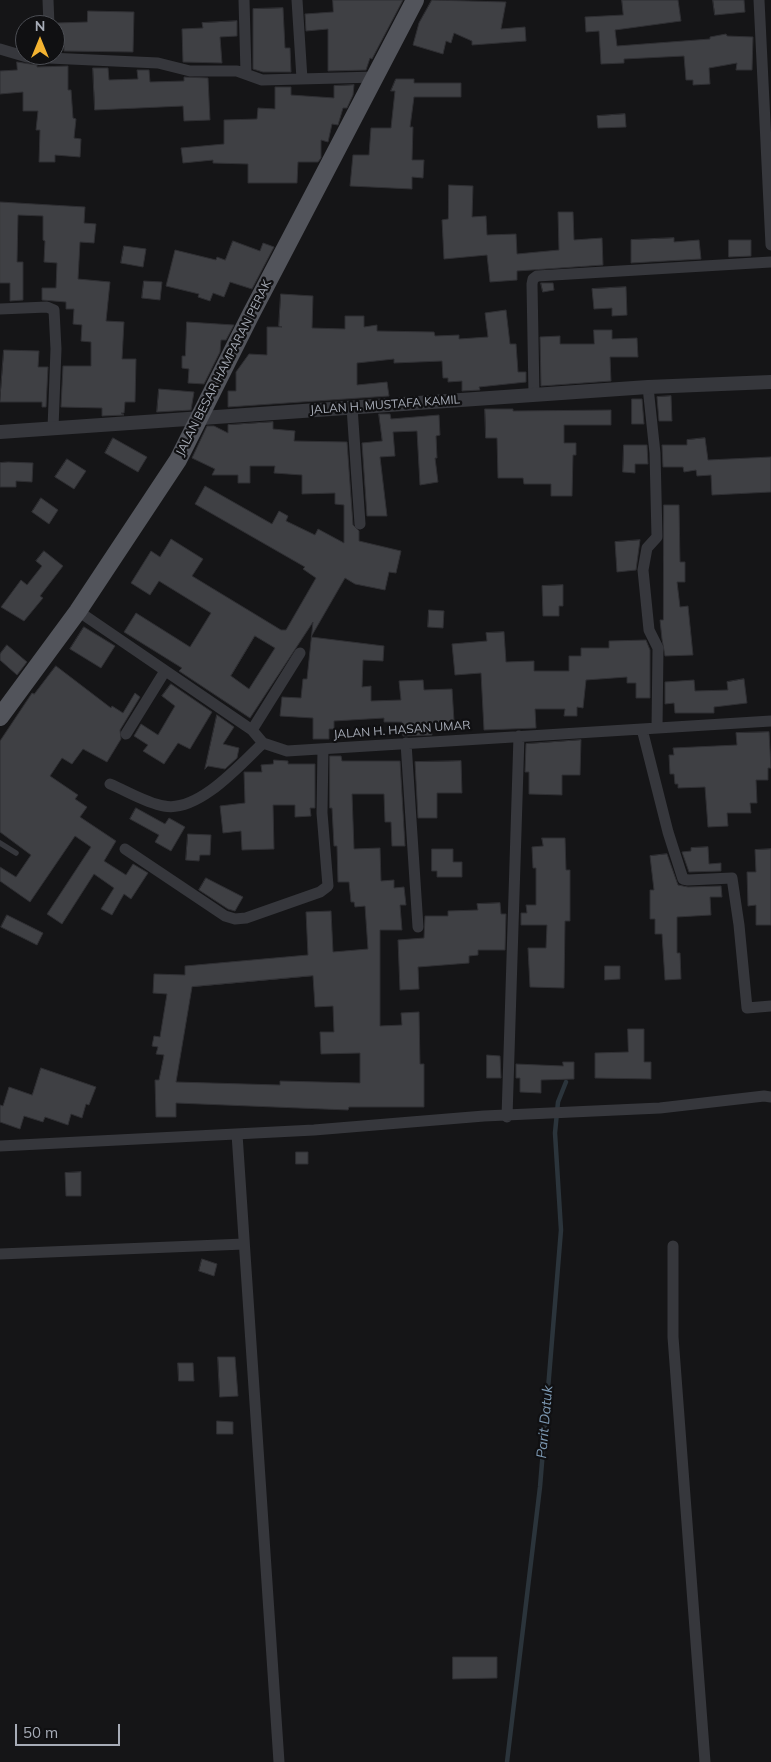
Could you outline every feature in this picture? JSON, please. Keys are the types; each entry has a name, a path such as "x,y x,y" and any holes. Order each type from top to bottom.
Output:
{"main road":[{"name":"JALAN BESAR HAMPARAN PERAK","path":"0,717 78,611 178,460 251,314 415,0"}],"street":[{"path":"48,0 49,15"},
{"path":"244,0 246,73"},
{"path":"297,0 302,79"},
{"path":"759,0 771,245"},
{"path":"0,49 15,54"},
{"path":"65,57 158,63 190,71 237,71 262,80 376,77"},
{"path":"534,395 532,284 537,276 771,262"},
{"path":"0,309 47,307 54,310 56,349 53,428"},
{"name":"JALAN H. MUSTAFA KAMIL","path":"0,432 201,416 771,382"},
{"path":"648,388 655,453 657,538 647,548 644,555 643,580 649,630 658,648 657,728"},
{"path":"352,407 360,524"},
{"path":"78,611 252,730 262,743 224,780 186,806 164,806 110,784"},
{"path":"252,730 300,653"},
{"path":"126,734 165,671"},
{"name":"JALAN H. HASAN UMAR","path":"262,743 287,751 323,750 518,736 771,722"},
{"path":"642,729 668,832 683,878 688,880 732,878 739,925 747,1008 771,1006"},
{"path":"507,1117 518,736"},
{"path":"406,743 418,927"},
{"path":"125,849 225,916 234,919 246,918 320,892 328,886 322,813 323,750"},
{"path":"0,1146 237,1134 484,1116 507,1117 660,1108 764,1096 771,1097"},
{"path":"237,1134 279,1762"},
{"path":"0,1254 244,1244"},
{"path":"673,1246 673,1337 705,1762"}],"lane":[{"path":"0,843 16,853"}],"building":[{"path":"333,0 403,0 372,59 370,58 366,70 328,71 328,29 306,31 305,14 333,12"},
{"path":"432,0 506,2 501,29 525,27 526,41 472,45 472,41 454,33 451,43 446,41 443,54 413,45 419,23"},
{"path":"622,0 678,0 681,21 615,30 617,46 710,39 710,37 726,34 727,36 753,37 752,70 736,70 737,63 709,68 710,84 693,85 693,80 686,80 684,56 624,59 624,63 601,64 599,31 586,32 585,17 623,15"},
{"path":"713,0 744,0 745,12 715,15"},
{"path":"283,8 285,48 290,48 291,72 263,72 253,69 253,9"},
{"path":"88,11 134,12 133,52 65,51 65,23 87,22"},
{"path":"237,21 237,36 220,37 222,63 183,62 182,29 203,28 202,23"},
{"path":"17,65 37,65 37,67 68,66 68,90 71,90 73,118 76,119 74,138 81,139 80,157 55,155 55,162 39,162 40,130 36,130 38,111 23,111 23,92 0,94 0,71 17,70"},
{"path":"93,68 108,68 109,80 138,79 137,70 149,70 150,82 184,81 184,77 208,78 210,120 184,121 183,106 95,110"},
{"path":"396,79 414,79 414,83 461,83 461,97 414,97 410,127 413,127 412,160 424,160 423,178 412,177 412,189 350,186 353,155 369,155 371,128 391,128 395,91 391,91"},
{"path":"354,85 353,95 347,108 343,108 338,125 332,124 328,142 321,140 321,158 318,162 298,162 297,183 248,183 248,164 213,163 213,160 183,163 181,148 224,144 224,120 257,119 258,108 275,109 275,87 291,87 291,95 334,98 334,86"},
{"path":"625,114 626,127 598,128 597,116"},
{"path":"449,185 473,186 472,217 486,216 487,235 516,234 517,254 559,250 558,212 573,212 574,240 602,238 603,265 517,271 517,280 490,282 487,255 444,259 442,220 448,219"},
{"path":"0,202 85,207 84,223 96,224 94,243 80,242 78,279 110,282 106,321 124,322 122,359 136,359 135,402 125,402 124,413 121,413 124,415 102,416 102,408 61,407 63,366 91,366 91,342 81,341 82,325 73,324 74,309 66,309 66,302 42,300 42,288 56,288 57,263 44,262 43,216 18,215 17,262 23,262 23,300 10,301 10,283 0,283"},
{"path":"674,238 674,242 699,240 701,259 631,263 631,240"},
{"path":"729,240 751,240 751,256 729,257"},
{"path":"233,241 260,251 263,243 274,247 252,289 230,282 224,297 213,293 210,301 198,297 199,294 166,286 175,250 216,260 217,257 225,260"},
{"path":"124,246 146,249 143,267 121,263"},
{"path":"144,281 162,282 160,300 142,298"},
{"path":"541,283 553,283 554,290 543,292"},
{"path":"626,287 627,315 612,316 612,308 594,309 592,289"},
{"path":"281,294 313,296 312,328 345,329 345,316 364,316 364,327 377,325 377,331 434,332 435,336 459,335 459,339 488,337 485,313 506,310 510,344 516,344 518,372 526,372 526,382 479,387 480,390 462,391 462,381 448,382 448,378 443,378 442,361 394,363 394,359 357,363 357,385 387,382 389,396 228,407 228,391 236,391 236,372 249,354 267,355 267,327 282,327 279,326"},
{"path":"187,322 234,325 226,340 221,340 220,352 204,384 188,383 189,369 182,368 182,356 185,356"},
{"path":"594,330 612,330 612,339 637,338 638,357 610,357 611,381 541,386 540,337 560,336 560,344 594,344"},
{"path":"4,350 39,351 38,367 48,367 46,407 42,407 42,402 0,402"},
{"path":"159,389 194,392 191,410 157,412"},
{"path":"671,396 672,421 659,421 657,397"},
{"path":"632,399 642,399 644,424 632,424"},
{"path":"485,409 513,409 513,411 611,410 611,425 564,425 564,443 576,443 576,455 573,455 572,496 551,496 551,484 524,484 523,478 498,478 497,438 486,438"},
{"path":"379,414 390,414 391,419 439,415 440,435 436,436 437,458 435,458 438,482 420,485 417,431 393,432 395,456 380,457 387,516 367,516 362,443 382,441"},
{"path":"273,422 273,429 295,431 294,441 347,442 353,525 359,531 359,541 401,551 396,573 389,572 385,590 355,584 345,578 312,636 313,622 250,718 179,671 182,668 124,632 136,613 190,647 211,613 159,581 150,595 131,583 151,551 160,557 171,539 203,559 192,576 281,630 286,630 316,578 303,569 305,567 195,504 205,486 272,524 279,511 288,516 286,521 315,535 318,529 344,543 344,505 335,504 335,493 302,494 302,475 274,473 275,466 250,466 250,483 238,483 238,475 212,475 215,469 192,458 207,426 214,426 228,433 228,425","holes":["255,636 275,648 249,689 231,676"]},
{"path":"113,438 147,457 138,472 105,453"},
{"path":"705,438 708,460 771,457 771,492 712,495 711,475 697,476 696,470 684,472 683,467 663,467 662,445 687,445 687,440"},
{"path":"624,445 647,445 648,464 635,464 635,473 623,472"},
{"path":"67,459 86,471 74,489 55,477"},
{"path":"0,463 33,463 32,482 16,481 16,487 0,487"},
{"path":"41,498 58,510 49,524 32,512"},
{"path":"664,505 679,505 680,562 685,562 685,582 677,582 680,607 688,606 693,655 665,656 660,620 663,620"},
{"path":"640,540 636,570 617,572 615,542"},
{"path":"44,551 63,566 40,596 43,598 24,621 1,607 21,580 27,585 42,566 36,561"},
{"path":"563,585 563,606 559,606 559,616 543,616 542,586"},
{"path":"429,610 444,611 443,628 428,627"},
{"path":"84,627 115,646 101,668 70,649"},
{"path":"504,632 506,662 534,661 534,671 569,671 569,656 581,656 581,648 609,648 609,641 646,640 650,650 650,698 636,698 636,683 627,683 627,677 586,680 583,708 577,707 577,716 564,716 565,709 535,709 536,728 484,730 481,673 455,675 452,644 487,641 486,633"},
{"path":"311,637 384,646 383,661 363,660 362,687 371,686 371,701 401,700 399,681 423,680 424,690 452,689 454,721 431,723 432,735 403,736 402,722 384,722 384,718 334,721 334,729 329,729 329,739 313,739 313,718 280,716 282,697 301,698 303,679 307,679"},
{"path":"7,645 27,662 17,675 0,660 0,654"},
{"path":"56,666 111,708 112,706 123,713 135,693 140,697 120,730 121,739 107,762 83,749 72,764 62,758 50,776 78,795 75,799 87,807 80,817 116,841 104,861 126,875 133,864 148,873 131,899 124,894 112,915 101,909 114,888 94,874 62,924 47,914 91,847 75,836 30,902 0,881 0,867 16,877 31,855 0,832 0,741 32,693 34,694"},
{"path":"744,679 747,703 714,707 714,713 675,713 674,703 665,704 665,682 694,680 695,691 728,690 727,682"},
{"path":"171,684 212,712 190,749 178,743 164,764 143,751 148,745 134,736 141,724 158,735 175,706 162,696"},
{"path":"217,715 234,727 223,744 239,748 237,758 225,769 208,766 205,769"},
{"path":"769,732 771,768 768,768 768,780 756,780 757,803 750,803 751,813 727,813 728,826 708,827 705,787 678,788 678,784 675,784 674,774 670,774 669,755 674,755 673,748 737,745 736,733"},
{"path":"581,740 580,775 562,775 562,795 529,794 529,772 525,772 526,744"},
{"path":"330,756 341,756 342,761 400,761 405,846 392,846 391,822 385,822 384,794 352,794 354,849 380,848 381,881 394,880 394,888 404,887 406,905 400,905 402,930 380,930 380,1026 402,1025 401,1013 419,1012 420,1064 424,1064 424,1107 349,1107 348,1110 176,1103 176,1117 156,1117 155,1080 159,1080 164,1055 156,1054 158,1047 152,1046 154,1036 160,1037 167,994 153,993 154,974 185,975 185,966 308,955 306,912 331,911 333,952 368,949 365,906 355,907 354,902 351,902 349,882 338,882 337,846 334,846 332,808 330,808","holes":["313,976 315,1007 333,1006 334,1032 320,1032 321,1054 360,1053 360,1083 280,1081 280,1085 176,1082 192,987"]},
{"path":"274,760 288,761 288,764 315,764 315,808 310,808 311,816 295,817 295,805 273,805 274,849 242,850 241,831 223,833 220,806 245,803 244,772 262,772 261,765 273,764"},
{"path":"461,761 462,793 437,793 437,818 418,818 415,762"},
{"path":"136,808 165,824 169,818 185,827 171,851 155,842 159,835 130,819"},
{"path":"188,834 211,835 210,855 200,855 199,861 186,860"},
{"path":"542,838 565,838 566,870 570,870 570,921 565,921 564,988 530,987 528,948 546,948 547,925 521,925 521,913 527,913 526,905 536,905 536,868 533,868 532,847 543,846"},
{"path":"708,847 709,864 721,863 721,871 689,872 682,852 691,851 691,848"},
{"path":"432,849 453,849 453,862 462,862 462,877 437,877 437,871 432,871"},
{"path":"771,849 771,925 756,925 756,905 748,906 747,872 756,872 755,850"},
{"path":"667,854 678,885 688,887 721,886 722,897 710,897 711,915 677,917 677,953 680,953 681,979 665,980 662,934 655,934 655,919 650,919 650,890 654,890 650,856"},
{"path":"206,878 243,897 235,911 228,909 199,890"},
{"path":"500,903 501,914 506,914 505,950 478,950 478,955 469,956 469,963 418,967 419,989 400,990 398,940 424,938 425,916 448,916 448,911 478,910 477,904"},
{"path":"7,915 43,933 37,945 1,927"},
{"path":"605,966 620,966 620,979 605,980"},
{"path":"628,1029 644,1029 644,1062 651,1062 651,1079 595,1078 595,1053 628,1052"},
{"path":"487,1055 500,1056 501,1078 487,1078"},
{"path":"563,1062 574,1062 574,1079 541,1080 541,1093 520,1092 520,1078 516,1078 516,1064 563,1066"},
{"path":"41,1068 96,1087 89,1105 86,1104 82,1118 71,1114 68,1125 45,1117 43,1122 24,1116 20,1129 0,1122 0,1105 3,1106 9,1087 32,1095"},
{"path":"296,1152 308,1152 308,1164 296,1164"},
{"path":"81,1172 81,1196 66,1196 65,1173"},
{"path":"202,1259 217,1264 214,1276 199,1271"},
{"path":"218,1357 235,1357 238,1396 220,1397"},
{"path":"178,1363 193,1363 194,1381 179,1381"},
{"path":"217,1421 233,1422 233,1434 217,1434"},
{"path":"453,1657 497,1657 497,1678 453,1679"}],"waterway":[{"name":"Parit Datuk","path":"507,1762 540,1487 561,1230 555,1133 558,1102 566,1082"}]}
